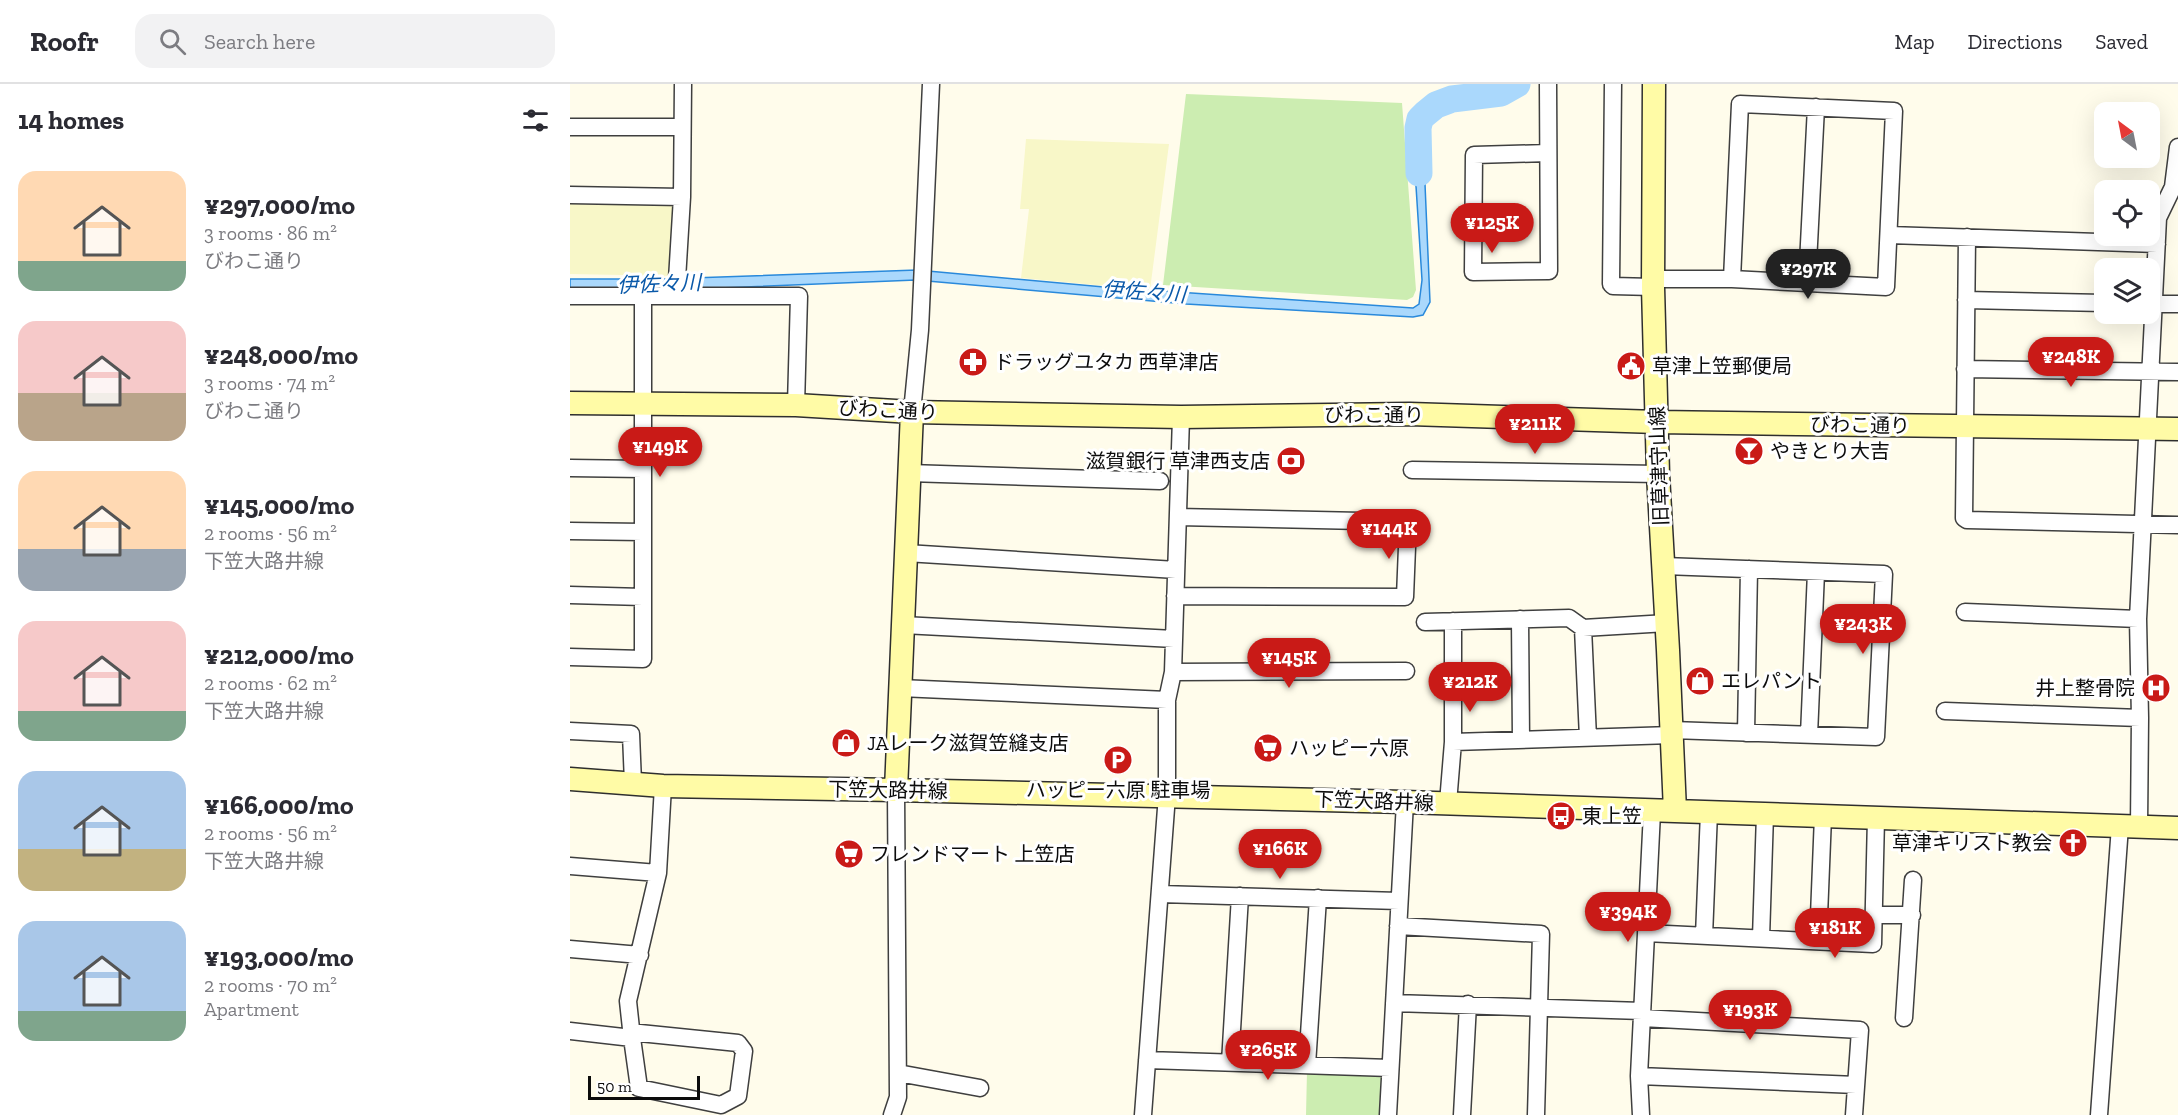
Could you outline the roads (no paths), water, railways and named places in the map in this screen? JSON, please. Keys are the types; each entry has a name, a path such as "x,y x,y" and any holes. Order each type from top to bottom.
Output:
{"street":[{"path":"677,288 682,196 682,84"},
{"path":"892,1115 898,1097 896,789 912,412 920,330 931,84"},
{"path":"1548,84 1549,271 1473,272 1474,155 1548,153"},
{"path":"1613,84 1611,284 1613,286 1732,279 1886,287 1894,111 1740,104 1732,279"},
{"name":"旧草津守山線","path":"1654,84 1653,283 1658,474 1672,733 1663,811"},
{"path":"1807,283 1816,108"},
{"path":"570,127 682,127"},
{"path":"2160,214 2173,187 2178,147"},
{"path":"570,195 682,196"},
{"path":"1889,235 2094,242"},
{"path":"1967,237 1964,518 1967,520 2178,525"},
{"path":"570,296 643,296 677,288 799,297 796,405"},
{"path":"570,657 643,659 643,296"},
{"path":"1966,300 2094,303"},
{"path":"2160,304 2178,304"},
{"path":"2099,1115 2140,718 2138,619 2151,324"},
{"path":"1965,369 2178,372"},
{"name":"びわこ通り","path":"570,403 796,405 912,412 1181,417 1410,414 1657,422 2178,429"},
{"path":"1143,1115 1167,795 1167,700 1173,672 1181,417"},
{"path":"570,468 643,469"},
{"path":"1412,470 1658,474"},
{"path":"909,473 1160,481"},
{"path":"1175,596 1405,597 1408,522 1178,517"},
{"path":"570,531 643,532"},
{"path":"906,553 1176,570"},
{"path":"1453,742 1746,732 1876,737 1884,574 1664,566"},
{"path":"1746,732 1749,570"},
{"path":"1809,735 1816,572"},
{"path":"570,595 643,597"},
{"path":"1965,612 2138,619"},
{"path":"1425,622 1569,618 1583,628 1667,623"},
{"path":"1520,619 1521,740"},
{"path":"1448,803 1453,742 1453,621"},
{"path":"903,625 1174,639"},
{"path":"1583,628 1588,738"},
{"path":"1173,672 1406,671"},
{"path":"900,688 1167,700"},
{"path":"1945,711 2140,718"},
{"path":"570,730 631,734 633,783"},
{"name":"下笠大路井線","path":"570,779 663,786 1167,795 2178,828"},
{"path":"570,1030 631,1035 738,1043 744,1051 738,1096 721,1105 639,1088 631,1035 628,1001 658,873 663,786"},
{"path":"1388,1115 1405,802"},
{"path":"1641,1115 1639,1076 1646,933 1663,811"},
{"path":"1704,936 1709,812"},
{"path":"1761,938 1765,814"},
{"path":"1818,941 1823,816"},
{"path":"1646,933 1873,944 1876,818"},
{"path":"570,866 658,873"},
{"path":"1904,1018 1913,880"},
{"path":"1160,894 1399,901"},
{"path":"1230,1063 1240,896"},
{"path":"1307,1065 1318,898"},
{"path":"1874,915 1912,915"},
{"path":"1398,926 1540,934 1536,1115"},
{"path":"570,949 640,955"},
{"path":"1394,1003 1539,1007 1860,1030 1854,1115"},
{"path":"1462,1115 1468,1004"},
{"path":"1147,1060 1390,1068"},
{"path":"898,1073 980,1088"},
{"path":"1639,1076 1856,1085"}],"water":[{"path":"1423,137 1430,302 1423,315 1413,317 1186,304 916,280 719,288 570,289 570,279 662,279 917,270 1104,287 1413,308 1419,304 1422,280 1413,139"}],"waterway":[{"name":"伊佐々川","path":"1419,173 1418,128 1420,119 1425,114 1436,105 1452,99 1501,93 1517,84"}],"place":[{"name":"ドラッグユタカ 西草津店","path":"973,362"},
{"name":"草津上笠郵便局","path":"1631,366"},
{"name":"やきとり大吉","path":"1749,451"},
{"name":"滋賀銀行 草津西支店","path":"1291,461"},
{"name":"エレパント","path":"1700,681"},
{"name":"井上整骨院","path":"2156,688"},
{"name":"JAレーク滋賀笠縫支店","path":"846,743"},
{"name":"ハッピー六原","path":"1268,748"},
{"name":"ハッピー六原 駐車場","path":"1118,760"},
{"name":"東上笠","path":"1561,816"},
{"name":"草津キリスト教会","path":"2073,843"},
{"name":"フレンドマート 上笠店","path":"849,854"}]}
